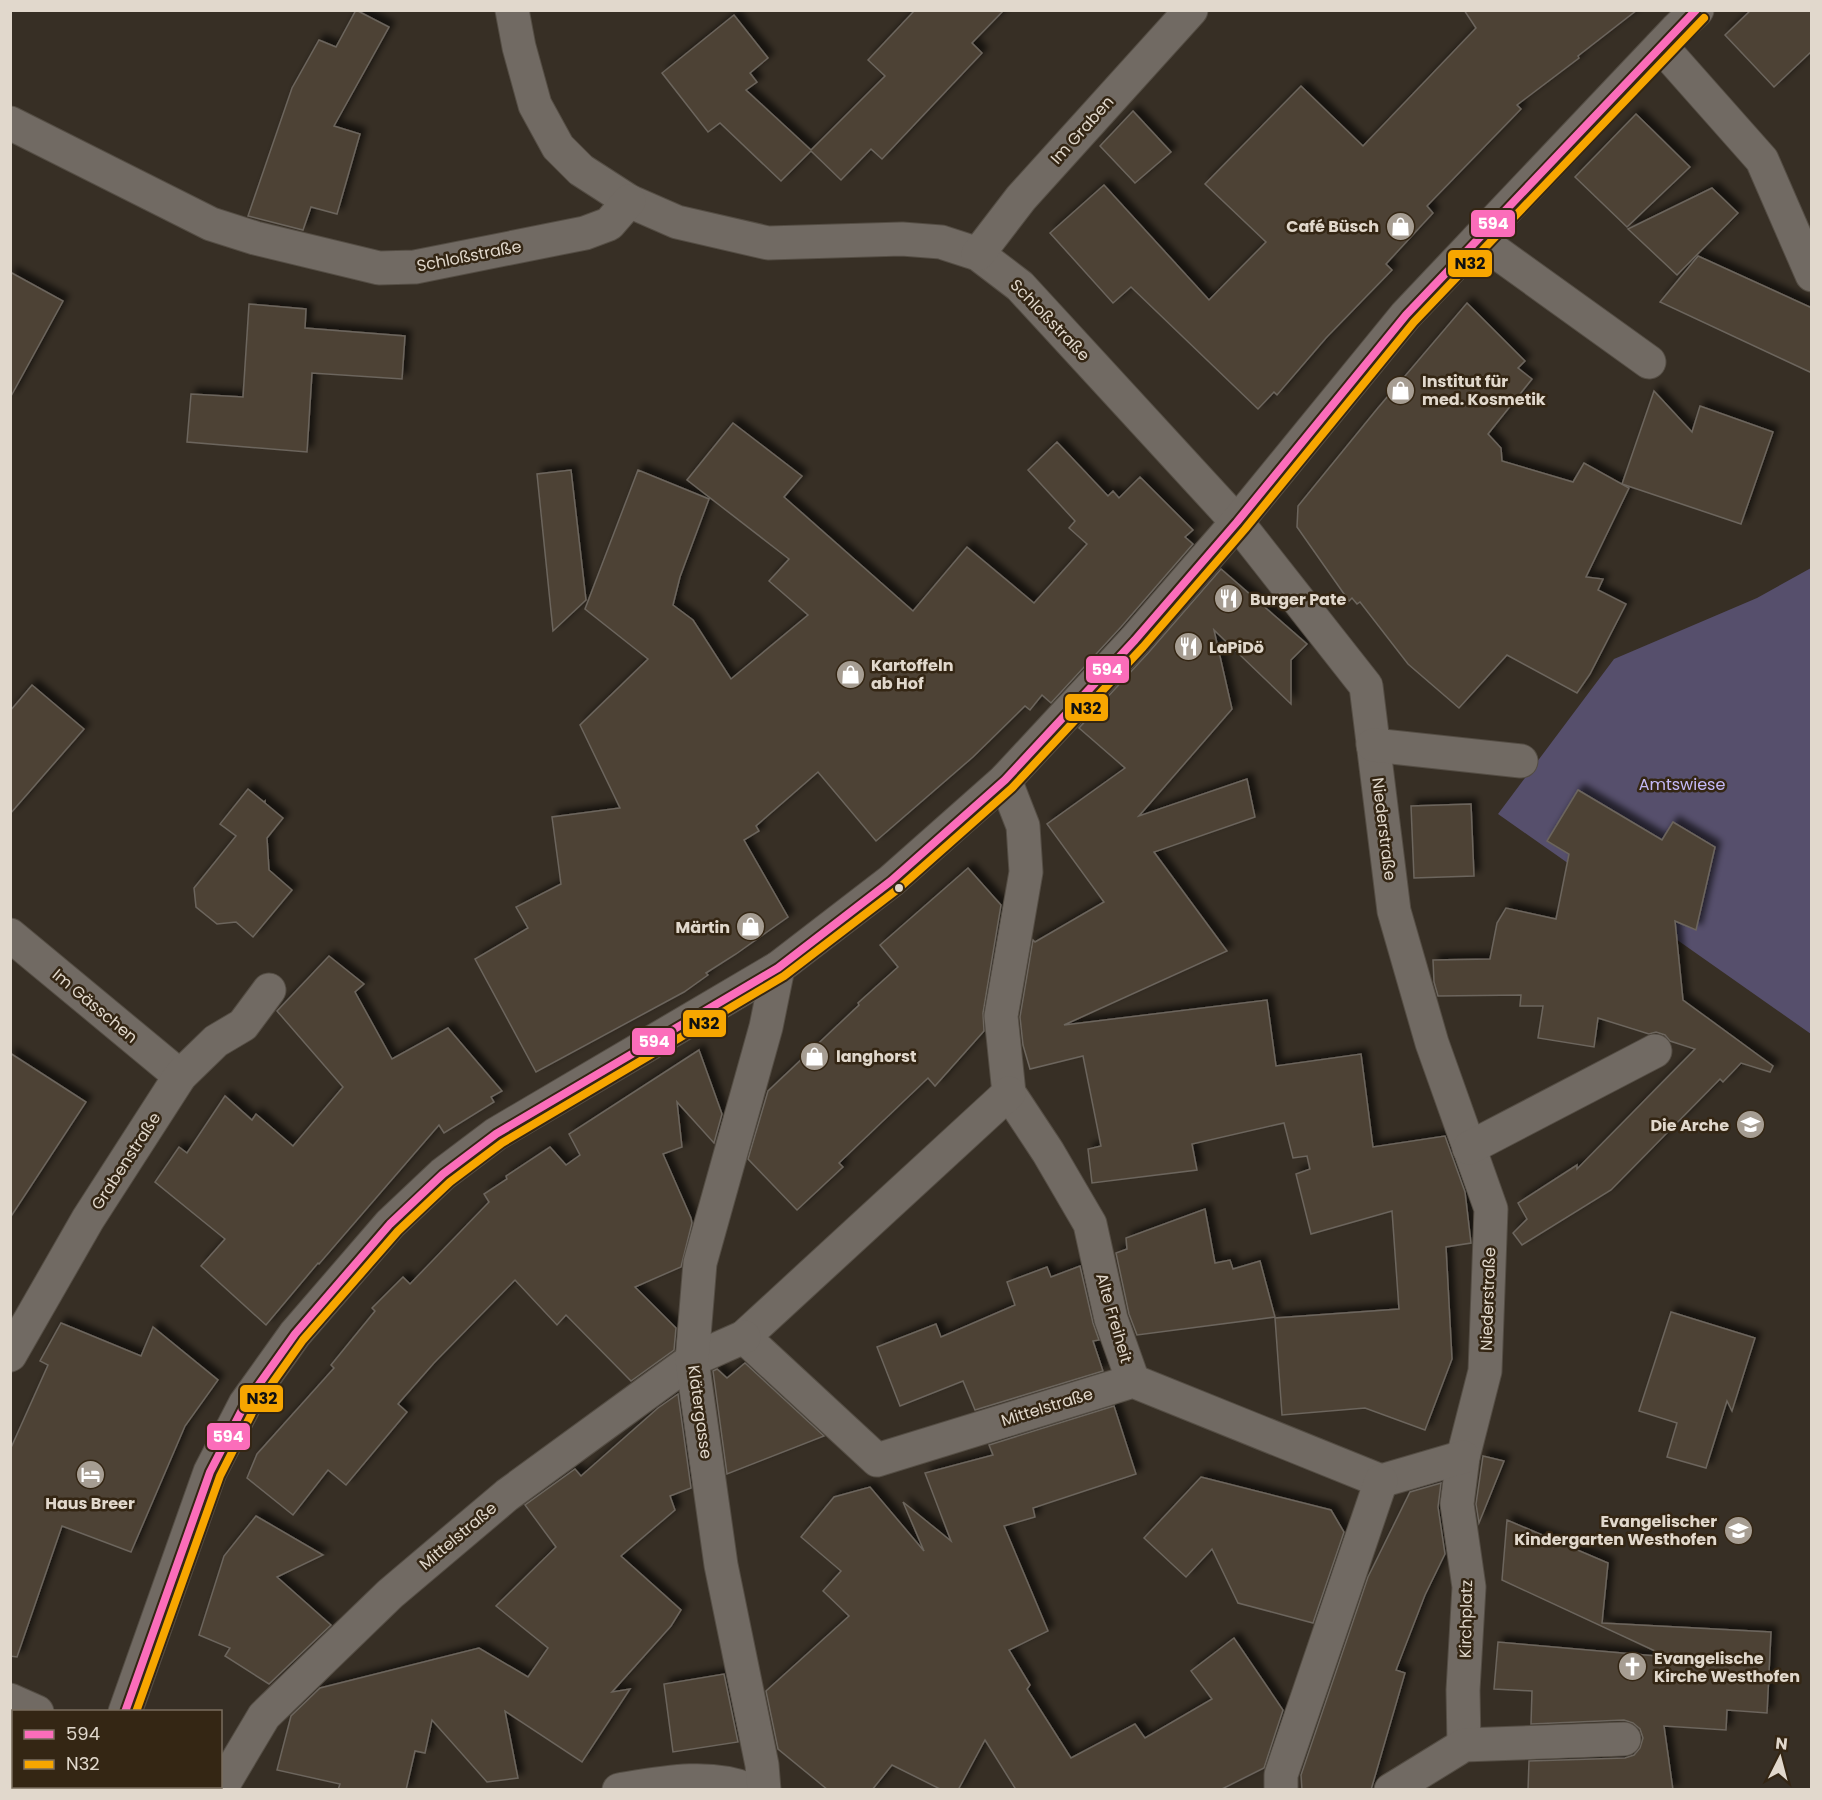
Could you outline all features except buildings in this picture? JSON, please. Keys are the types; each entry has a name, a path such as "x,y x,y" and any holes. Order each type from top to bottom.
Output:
{"street":[{"name":"Schloßstraße","path":"512,10 519,47 535,105 558,147 581,170 629,201 677,222 768,243 902,239 941,242 978,254 1020,286 1237,522"},
{"name":"Im Graben","path":"978,254 1021,198 1191,10"},
{"path":"126,1710 210,1472 245,1404 295,1334 390,1224 443,1174 496,1134 778,968 891,881 1005,780 1135,640 1237,522 1406,315 1697,10"},
{"path":"1661,46 1762,160 1812,275"},
{"name":"Schloßstraße","path":"10,123 211,224 255,238 379,268 415,267 585,233 609,224 629,201"},
{"path":"1478,239 1649,362"},
{"name":"Niederstraße","path":"1237,522 1366,686 1394,911 1432,1043 1491,1209 1485,1371 1463,1457"},
{"path":"1373,745 1521,761"},
{"name":"Alte Freiheit","path":"1005,780 1023,826 1026,872 1001,1016 1009,1093 1048,1152 1090,1224 1111,1319 1133,1381"},
{"name":"Im Gässchen","path":"10,935 180,1076"},
{"name":"Klätergasse","path":"764,1790 762,1765 721,1565 692,1360 700,1263 766,1027 778,968"},
{"name":"Grabenstraße","path":"10,1355 88,1219 180,1076 216,1041 243,1025 270,990"},
{"path":"1469,1148 1655,1051"},
{"name":"Mittelstraße","path":"222,1787 264,1716 390,1594 507,1495 692,1360 744,1337 1009,1093"},
{"name":"Mittelstraße","path":"744,1337 877,1460 1133,1381"},
{"path":"1133,1381 1380,1481 1463,1457"},
{"name":"Kirchplatz","path":"1463,1457 1457,1504 1469,1587 1463,1690 1464,1745"},
{"path":"1281,1790 1281,1775 1380,1481"},
{"path":"10,1700 32,1710"},
{"path":"1391,1790 1464,1745 1624,1739"},
{"path":"619,1790 661,1783 704,1781 737,1784 750,1790"}],"green space":[{"name":"Amtswiese","path":"1811,568 1811,1034 1498,814 1614,659 1757,598"}],"transit line":[{"name":"594","path":"126,1710 210,1472 245,1404 295,1334 390,1224 443,1174 496,1134 778,968 891,881 1005,780 1135,640 1237,522 1406,315 1696,10"},
{"name":"N32","path":"137,1710 220,1476 254,1409 303,1340 398,1231 450,1182 502,1143 784,976 898,889 1012,788 1143,647 1245,529 1414,322 1704,18"}],"place":[{"name":"Café Büsch","path":"1400,226"},
{"name":"Institut für med. Kosmetik","path":"1401,390"},
{"name":"Burger Pate","path":"1229,599"},
{"name":"LaPiDö","path":"1188,647"},
{"name":"Kartoffeln ab Hof","path":"850,674"},
{"name":"Märtin","path":"751,927"},
{"name":"langhorst","path":"815,1056"},
{"name":"Die Arche","path":"1750,1125"},
{"name":"Haus Breer","path":"90,1475"},
{"name":"Evangelischer Kindergarten Westhofen","path":"1738,1530"},
{"name":"Evangelische Kirche Westhofen","path":"1633,1667"}]}
